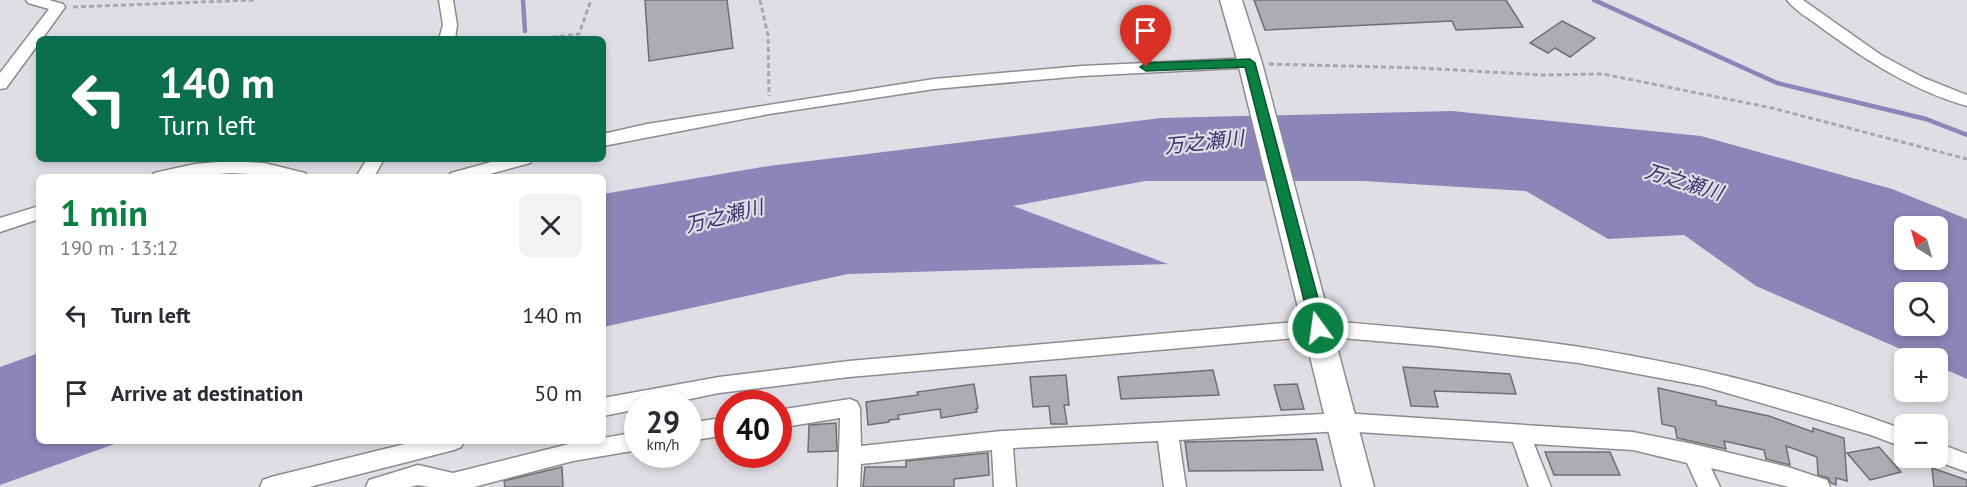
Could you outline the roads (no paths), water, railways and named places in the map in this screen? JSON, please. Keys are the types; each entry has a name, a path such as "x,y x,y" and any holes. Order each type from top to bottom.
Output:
{"street":[{"path":"33,0 58,7 36,36"},
{"path":"446,0 450,25 448,36"},
{"path":"1231,0 1250,65 1358,487"},
{"path":"1794,0 1854,46 1906,77 1967,101"},
{"path":"0,84 36,36"},
{"path":"606,139 646,130 769,109 933,84 1082,71 1250,65"},
{"path":"468,174 513,162"},
{"path":"175,174 211,167 233,166 287,174"},
{"path":"0,225 36,213"},
{"path":"606,406 719,385 849,369 1317,322 1579,355 1704,378 1894,435"},
{"path":"792,417 850,408 849,487"},
{"path":"851,456 1002,440 1342,422 1633,441 1693,453 1819,487"},
{"path":"1167,430 1175,487"},
{"path":"1520,434 1540,487"},
{"path":"1002,440 1005,487"},
{"path":"377,487 418,475 453,485 573,452 624,443"},
{"path":"271,487 442,444"},
{"path":"1693,453 1709,487"},
{"path":"1948,456 1967,463"}],"water":[{"name":"万之瀬川","path":"1452,111 1701,136 1892,189 1967,219 1967,379 1948,370 1948,348 1898,348 1756,286 1684,235 1608,239 1526,191 1363,181 1145,181 1013,206 1168,264 848,274 606,326 606,193 769,166 1161,118"},
{"path":"36,354 36,444 115,444 0,485 0,367"}],"waterway":[{"path":"523,0 525,31"},
{"path":"1594,0 1777,83 1926,119 1967,135"}]}
